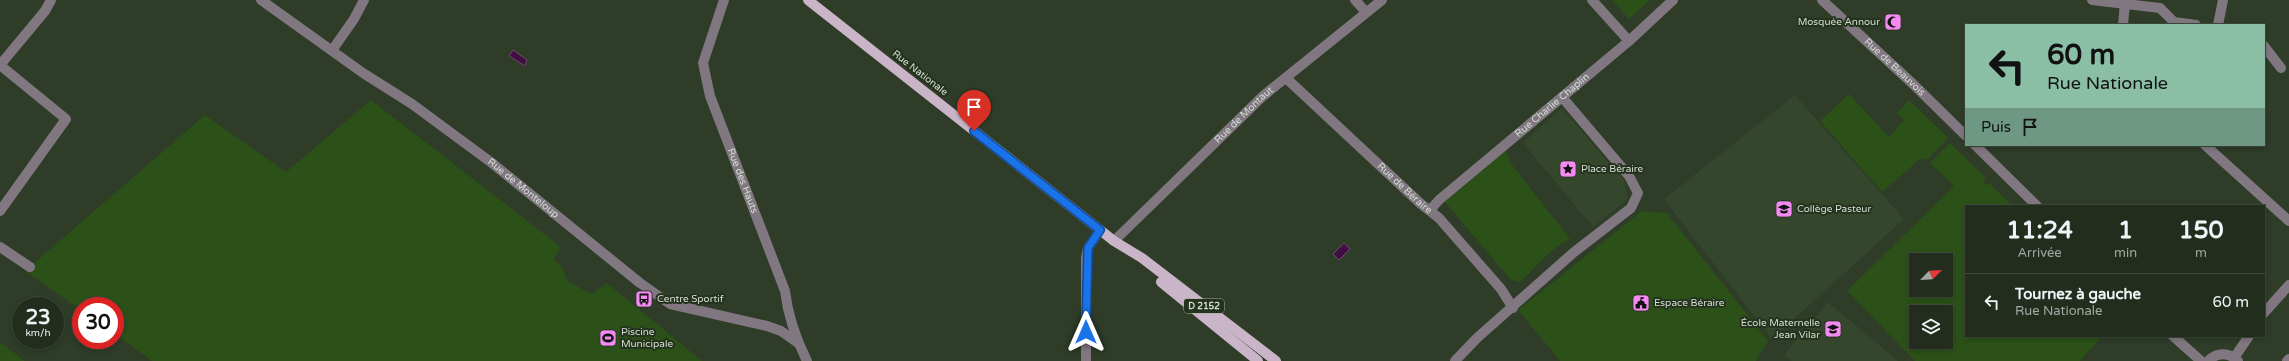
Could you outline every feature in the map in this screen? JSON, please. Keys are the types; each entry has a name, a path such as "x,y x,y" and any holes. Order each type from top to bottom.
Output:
{"main road":[{"name":"Rue Nationale","path":"808,0 1114,241 1131,253 1142,258 1276,361"},
{"name":"Rue Nationale","path":"1131,253 1138,263 1258,361"}],"street":[{"path":"0,211 66,119 0,65 45,11 51,0"},
{"name":"Rue de Monteloup","path":"261,0 332,49 363,73 412,104 492,164 640,283 670,304 767,326 781,331 798,344"},
{"path":"332,49 354,19 364,0"},
{"name":"Rue des Hauts","path":"724,0 703,63 710,96 785,291 787,307 798,344 807,361"},
{"path":"1355,0 1365,11"},
{"name":"Rue de Montaut","path":"1114,241 1263,96 1365,11 1382,0"},
{"path":"1592,0 1629,41"},
{"name":"Rue Charlie Chaplin","path":"1430,210 1439,200 1629,41 1673,0"},
{"name":"Rue de Beauvois","path":"1822,0 1913,84 1965,135"},
{"path":"2092,0 2160,8 2174,22 2189,24"},
{"path":"2218,24 2223,0"},
{"path":"2123,24 2125,3"},
{"path":"2265,47 2281,68"},
{"name":"Rue de Béraire","path":"1286,78 1439,218 1500,289 1513,308"},
{"path":"1455,361 1477,338 1513,308 1573,253 1631,208 1638,194 1628,176 1562,97"},
{"path":"1976,146 2036,205"},
{"path":"2206,146 2289,221"},
{"path":"1086,361 1086,258 1088,248 1100,230"},
{"path":"0,247 30,267"},
{"path":"2265,313 2289,285"},
{"path":"2174,337 2201,361"},
{"path":"2208,361 2221,354 2236,359 2248,337"}],"shaded area":[{"path":"513,50 527,60 525,66 509,56"},
{"name":"Collège Pasteur","path":"1795,95 1904,219 1772,339 1664,199"},
{"name":"Place Béraire","path":"1562,108 1624,180 1628,199 1593,227 1523,143"},
{"path":"1344,243 1350,249 1339,260 1333,254"},
{"name":"École Maternelle Jean Vilar","path":"1828,302 1898,361 1792,361 1784,355"}],"green space":[{"path":"1612,0 1650,0 1629,19"},
{"path":"1849,94 1889,137 1904,120 1897,113 1909,100 1948,138 1927,160 1920,159 1882,192 1820,121"},
{"path":"371,100 561,247 553,259 562,267 568,281 591,294 607,283 702,361 152,361 124,341 124,297 72,297 72,304 25,271 205,115 286,172"},
{"path":"1950,143 1986,178 1983,182 1986,185 1989,183 2012,205 1965,205 1965,337 2101,337 2080,361 1915,361 1847,291 1954,186 1930,163"},
{"path":"1505,151 1510,158 1509,161 1570,239 1549,253 1520,282 1511,280 1445,202"},
{"path":"1642,211 1667,213 1768,341 1756,361 1560,361 1518,310"},
{"path":"0,342 25,361 0,361"}],"place":[{"name":"Mosquée Annour","path":"1893,22"},
{"name":"Place Béraire","path":"1568,169"},
{"name":"Collège Pasteur","path":"1784,209"},
{"name":"Centre Sportif","path":"644,299"},
{"name":"Espace Béraire","path":"1641,303"},
{"name":"École Maternelle Jean Vilar","path":"1833,329"},
{"name":"Piscine Municipale","path":"608,338"}],"route":[{"path":"974,131 1087,218 1100,230 1092,239 1086,258 1086,332"}]}
